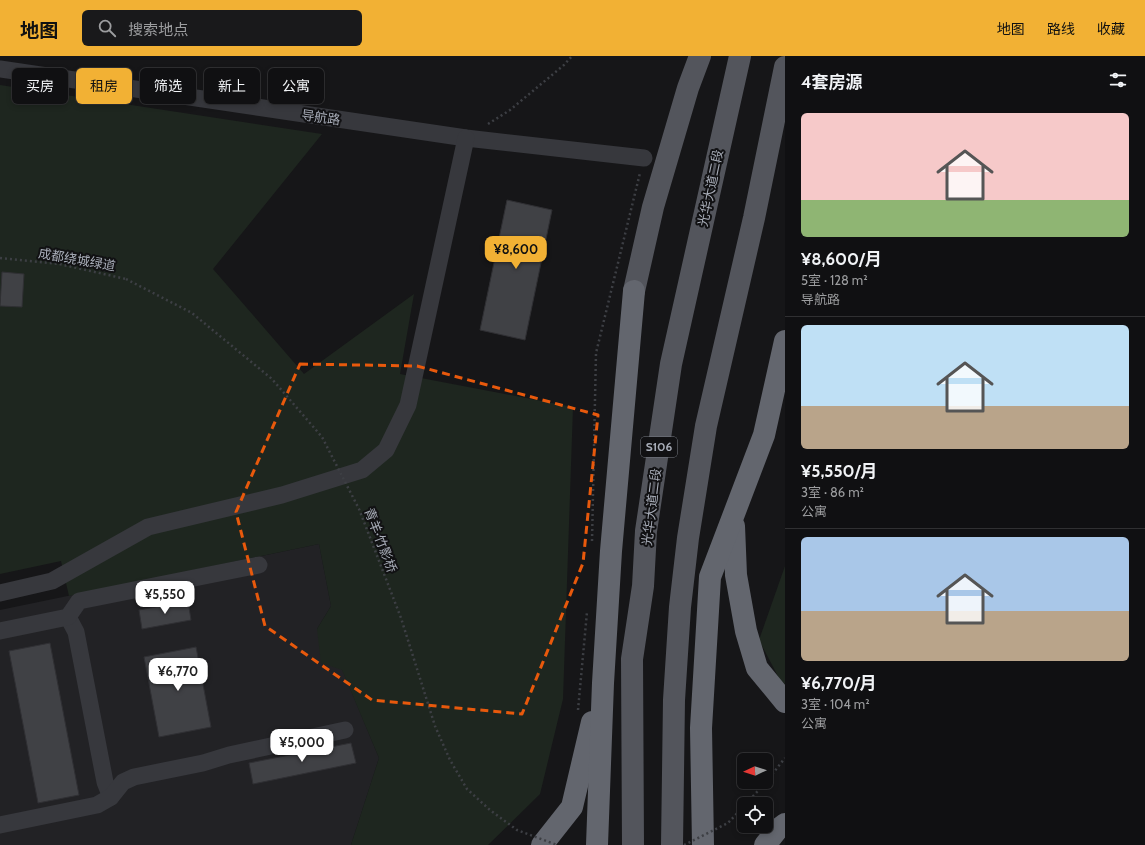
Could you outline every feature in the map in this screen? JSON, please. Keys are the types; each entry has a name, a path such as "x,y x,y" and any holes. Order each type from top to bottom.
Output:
{"highway":[{"path":"597,845 603,683 612,543 634,290"},
{"path":"703,845 701,728 710,577 764,435 785,341"},
{"path":"733,518 736,575 746,631 757,668 785,702"},
{"path":"542,845 572,807 603,683"},
{"path":"765,845 777,830 785,824"}],"main road":[{"path":"634,290 653,207 688,88 700,56"},
{"name":"光华大道二段","path":"632,845 632,659 643,586 646,531 671,364 740,56"},
{"path":"672,845 674,700 680,607 688,538 706,426 754,218 785,67"}],"street":[{"name":"导航路","path":"0,69 466,138 644,158"},
{"path":"0,593 52,582 148,527 282,495 362,470 386,450 408,405 466,138"},
{"path":"0,631 68,617 79,601 259,565"},
{"path":"68,617 76,632 105,782 111,797"},
{"path":"0,825 97,805 111,797 123,782 134,777 203,763 229,755 345,730"}],"path":[{"path":"466,138 510,110 564,65 572,56"},
{"name":"成都绕城绿道","path":"0,258 59,264 126,279"},
{"name":"青羊·竹影桥","path":"126,279 192,313 272,379 322,437 360,509 401,618 435,726 450,760 467,789 490,810 517,830 557,845"},
{"path":"773,773 785,758"},
{"path":"752,797 760,789"},
{"path":"684,845 728,823 737,813"}],"highlighted area":[{"path":"300,364 417,366 598,415 583,563 522,714 372,700 265,626 236,512"}],"shaded area":[{"path":"0,85 12,87 12,104 68,104 68,95 76,97 76,104 125,104 322,134 213,269 304,374 414,294 400,374 573,407 563,699 540,794 488,845 351,845 379,758 342,670 321,663 317,629 331,606 319,544 69,596 61,561 0,574"},
{"path":"319,544 331,606 317,629 342,669 379,758 351,845 0,845 0,610"},
{"path":"785,566 785,684 780,680 759,640"}],"building":[{"path":"507,200 552,210 525,340 480,330"},
{"path":"2,272 24,274 22,307 0,306"},
{"path":"188,601 191,620 142,629 139,610"},
{"path":"50,643 79,795 38,803 9,651"},
{"path":"196,647 211,727 159,737 144,657"},
{"path":"351,743 356,763 253,784 249,763"}]}
